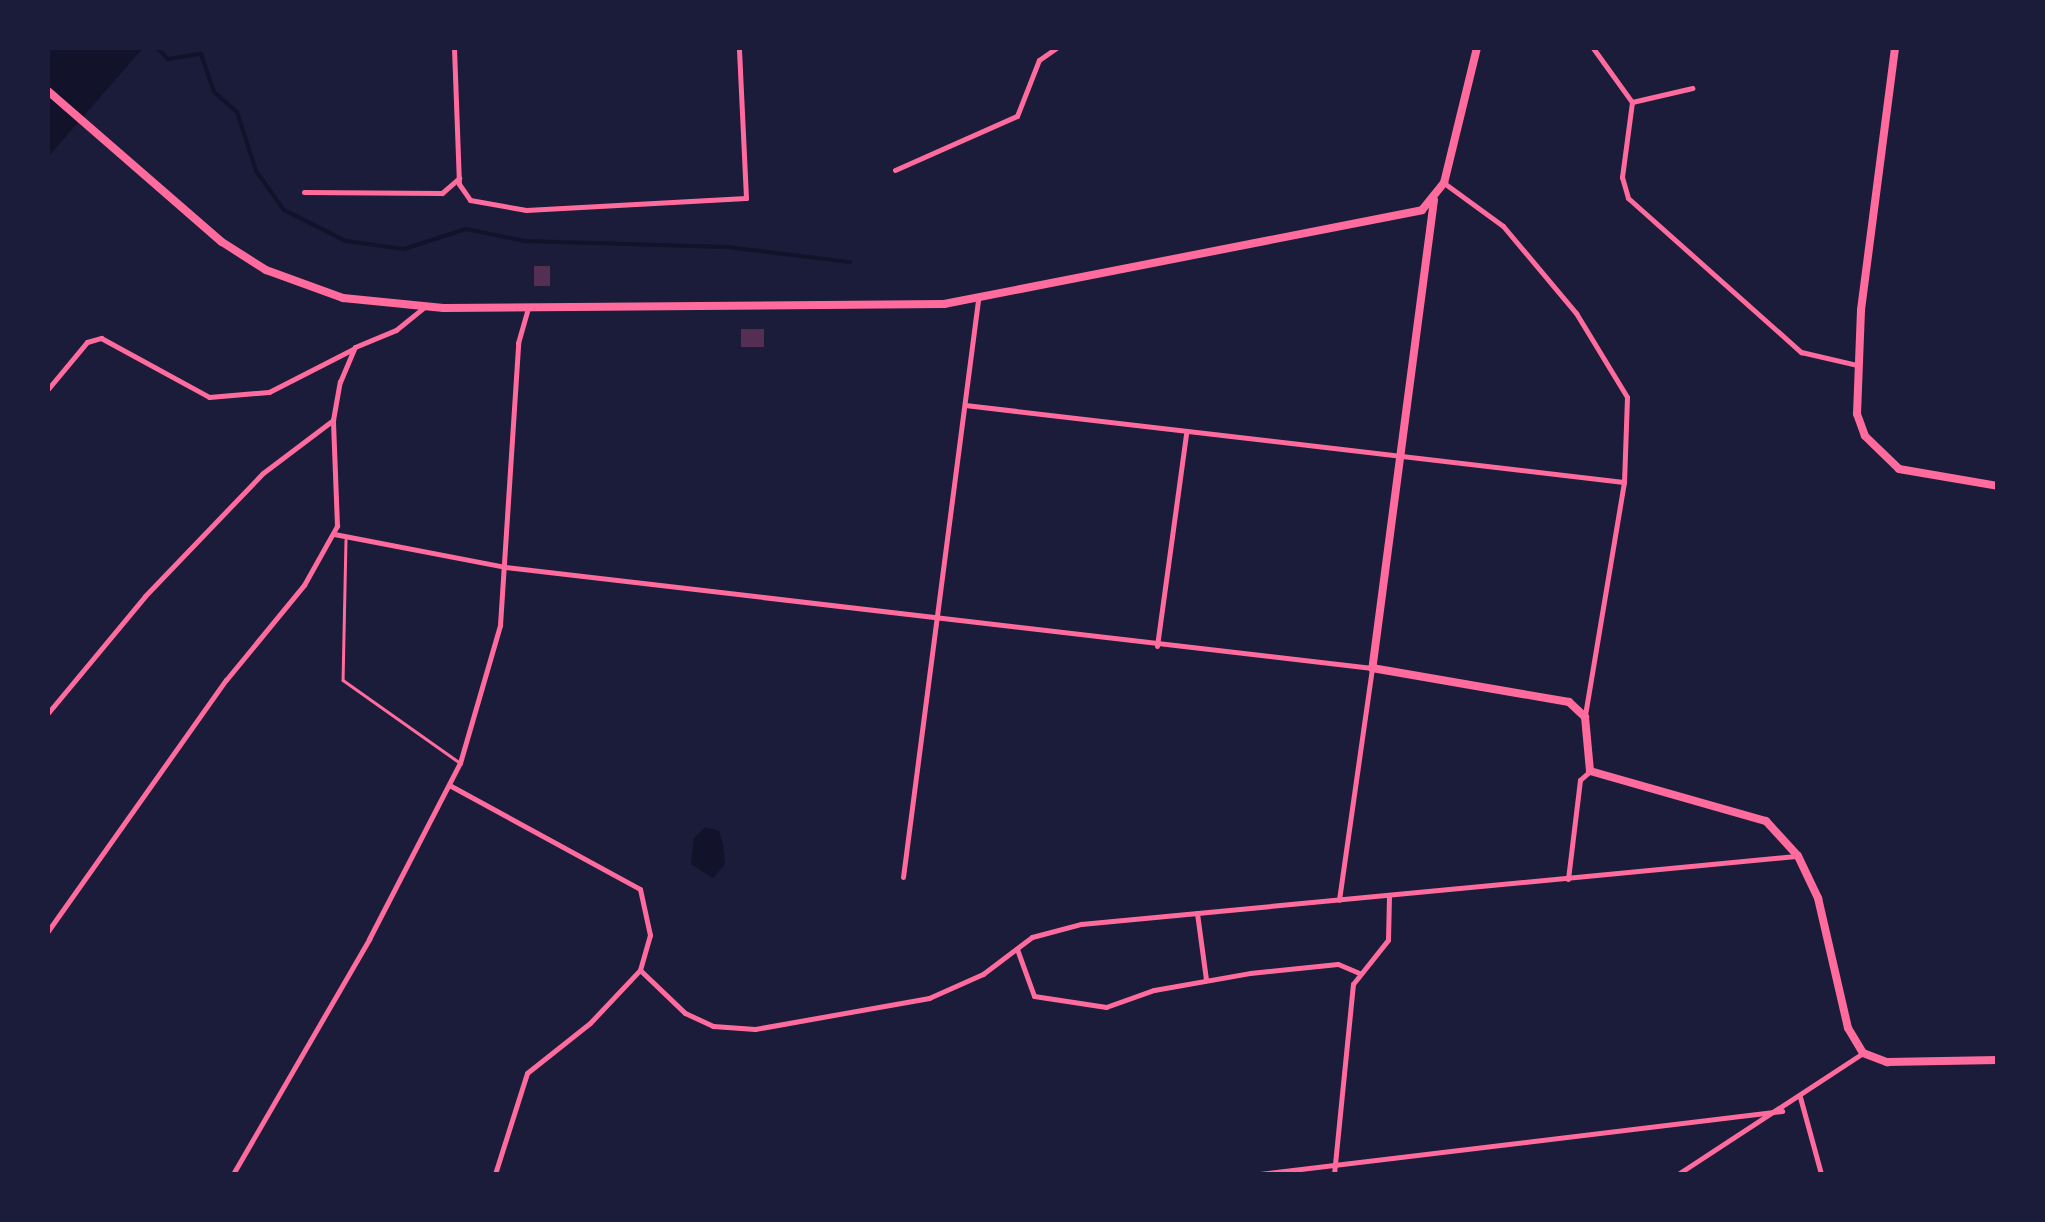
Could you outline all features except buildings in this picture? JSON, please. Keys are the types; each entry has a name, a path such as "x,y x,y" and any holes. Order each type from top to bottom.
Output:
{"street":[{"path":"454,48 459,181 470,200 526,210 746,198 738,48"},
{"path":"895,170 1017,116 1038,60 1038,48"},
{"path":"1038,60 1056,48"},
{"path":"1338,900 1434,200 1444,183 1477,48"},
{"path":"1593,48 1632,102 1622,177 1628,198 1801,352 1858,365"},
{"path":"1896,48 1858,365 1857,414 1880,455 1926,477 1998,486"},
{"path":"1632,102 1692,88"},
{"path":"48,90 117,153 266,270 343,298 424,307 978,300 1399,217 1434,200"},
{"path":"304,192 442,193 459,181"},
{"path":"1444,183 1502,226 1618,373 1629,420 1624,482 1584,718 1590,770"},
{"path":"903,878 978,300"},
{"path":"48,388 87,342 100,338 191,392 220,397 269,392 396,330 424,307"},
{"path":"233,1174 451,786 460,763 500,625 518,344 528,307"},
{"path":"48,930 226,680 304,584 334,534 337,526 333,420 356,347"},
{"path":"964,405 1624,482"},
{"path":"48,713 145,596 264,473 333,420"},
{"path":"1157,646 1186,433"},
{"path":"334,534 346,540 505,567 1157,646 1372,668 1568,702 1584,718"},
{"path":"1590,770 1750,812 1774,828 1798,856 1818,898 1845,1016 1863,1054 1887,1062 1998,1060"},
{"path":"1568,880 1580,780 1590,770"},
{"path":"451,786 640,889 650,935 640,970 590,1023 527,1072 495,1174"},
{"path":"640,970 686,1013 713,1026 755,1029 930,998 958,988 1017,950 1066,927 1798,856"},
{"path":"1334,1174 1340,1058 1358,973 1388,940 1389,897"},
{"path":"1198,913 1206,980"},
{"path":"1017,950 1034,996 1118,1007 1154,990 1206,980 1338,964 1358,973"},
{"path":"1678,1174 1782,1111 1863,1054"},
{"path":"1800,1097 1821,1174"},
{"path":"1260,1174 1782,1111"}],"lane":[{"path":"346,540 343,680 460,763"}],"shaded area":[{"path":"48,48 143,48 48,157"},
{"path":"705,827 719,831 723,845 725,864 713,878 691,864 694,838"}],"waterway":[{"path":"157,48 168,59 201,54 214,92 237,112 256,171 284,210 346,241 404,249 466,229 525,241 727,247 850,262"}]}
